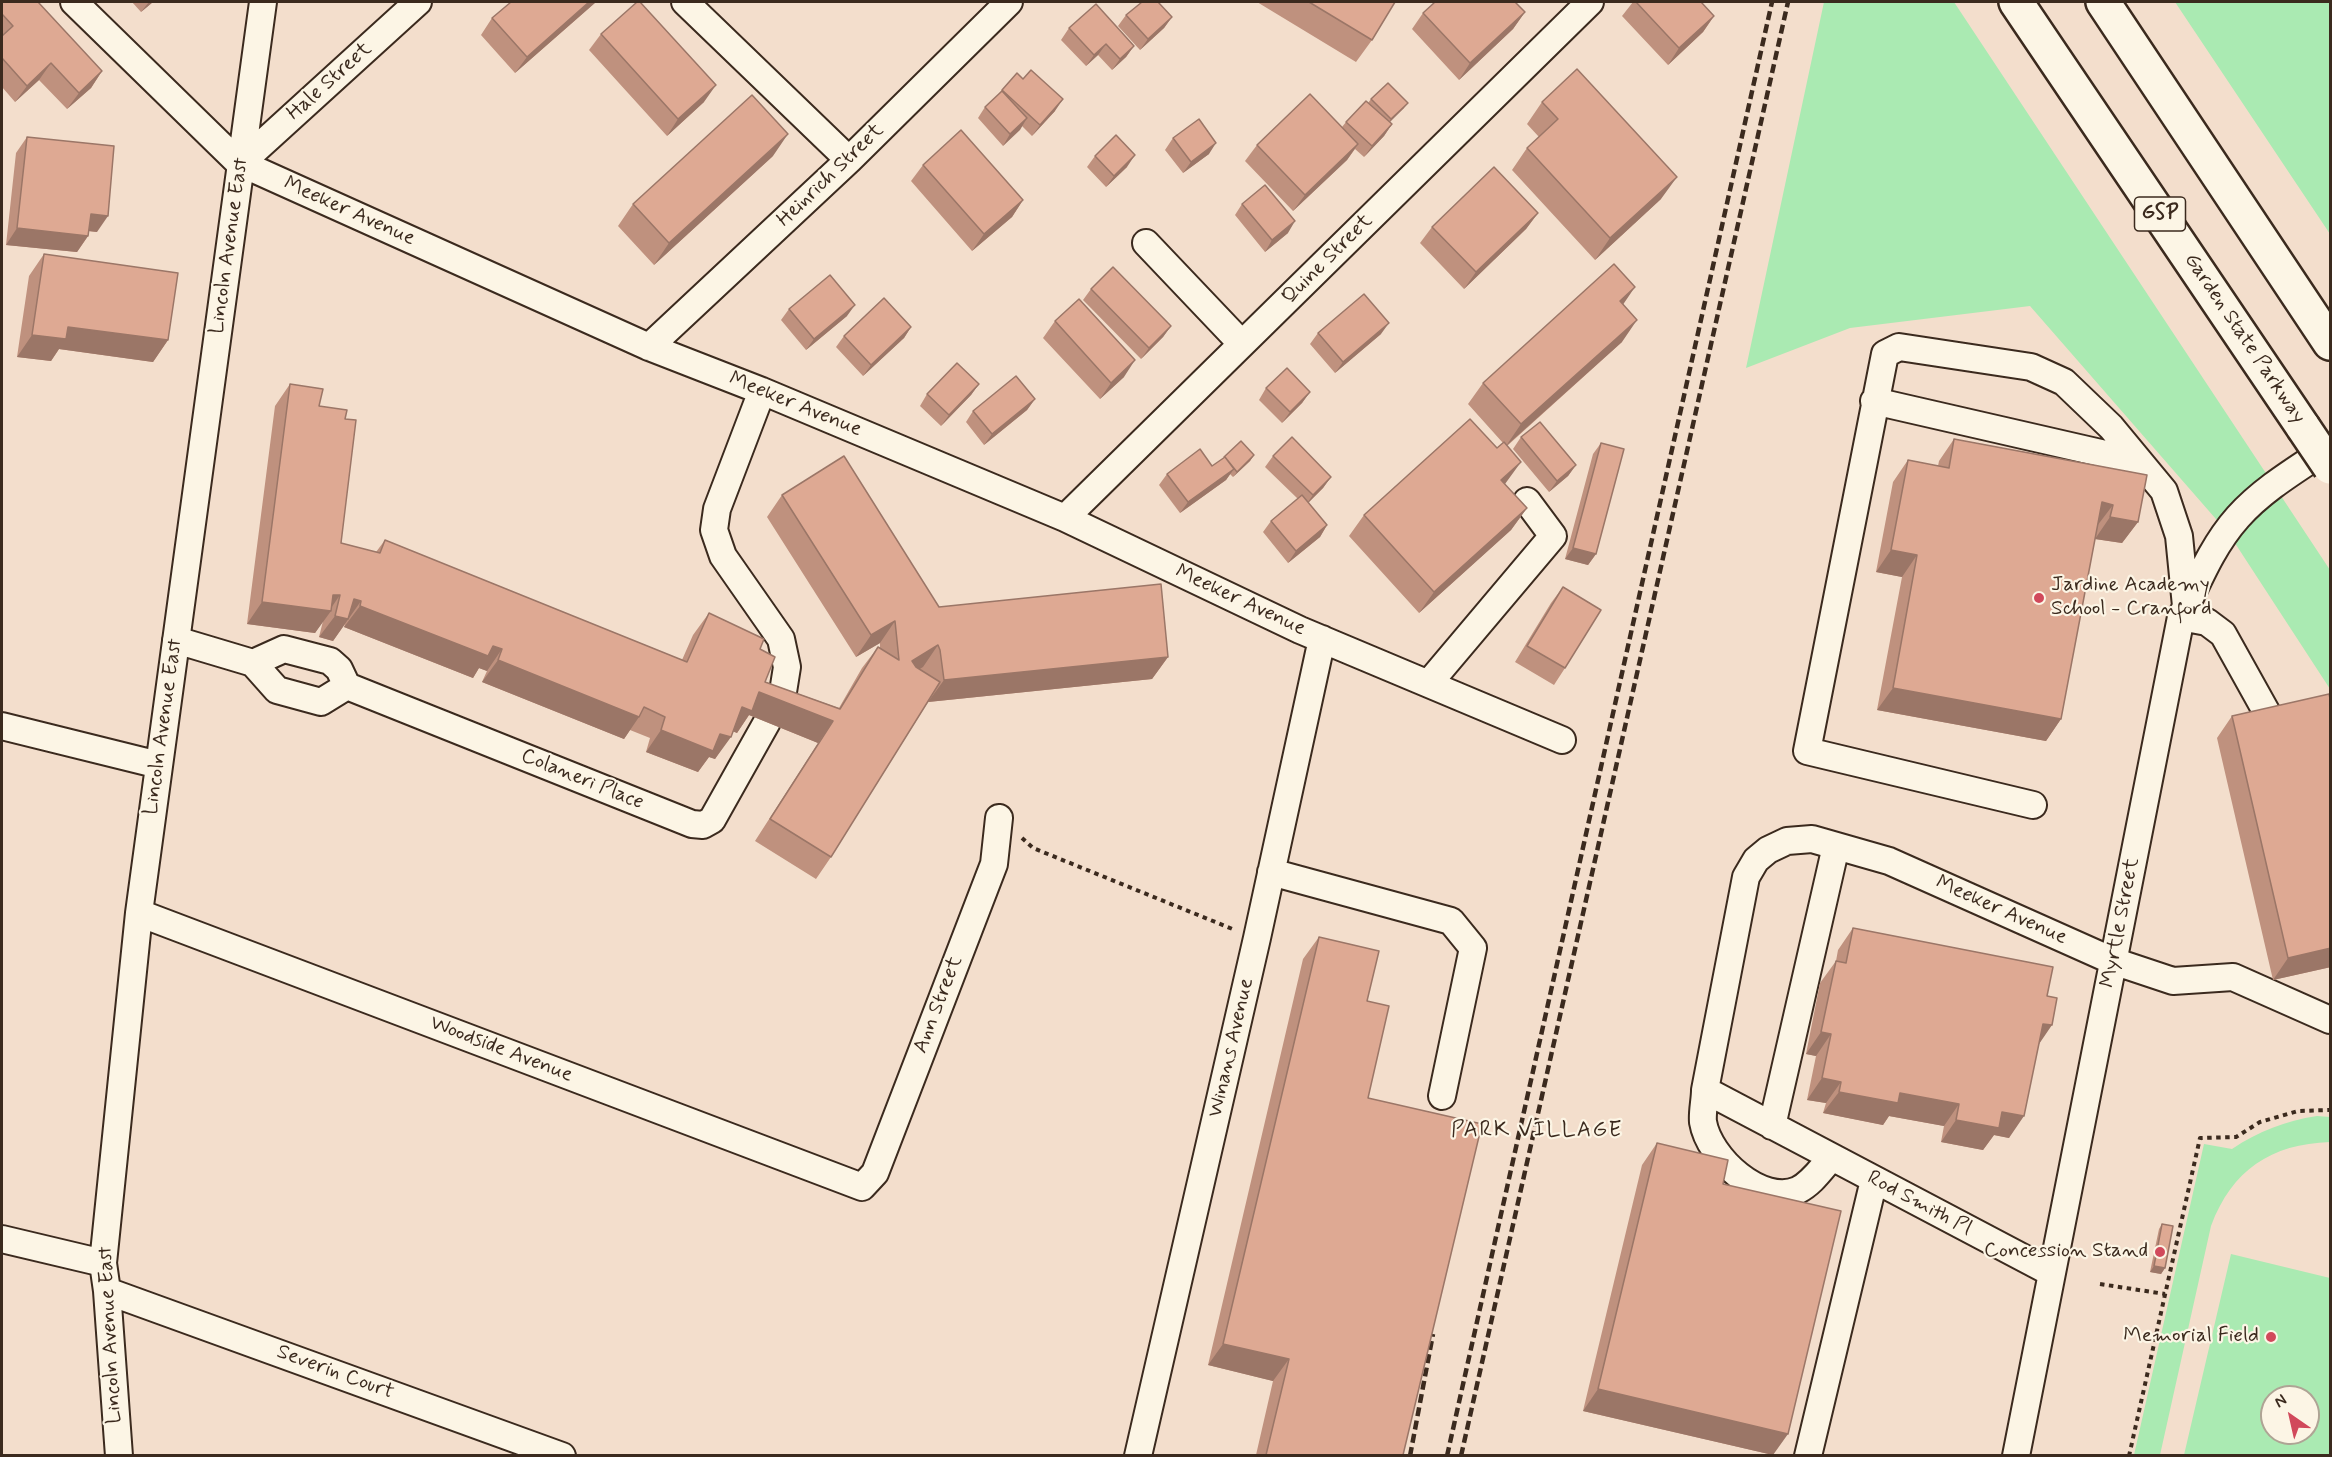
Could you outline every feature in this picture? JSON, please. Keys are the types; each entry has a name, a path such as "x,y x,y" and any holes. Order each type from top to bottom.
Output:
{"highway":[{"name":"Garden State Parkway","path":"2016,2 2331,467"},
{"path":"2103,2 2331,343"}],"street":[{"name":"Meeker Avenue","path":"74,2 241,163 649,347 762,391 1065,518 1322,639 1562,740"},
{"name":"Lincoln Avenue East","path":"118,1455 107,1291 103,1263 139,913 263,2"},
{"name":"Hale Street","path":"241,163 418,2"},
{"path":"685,2 849,160"},
{"name":"Heinrich Street","path":"649,347 849,160 1008,2"},
{"name":"Quine Street","path":"1065,518 1590,2"},
{"path":"1146,243 1242,345"},
{"path":"2033,805 1807,751 1874,400 1885,354 1899,347 2031,367 2064,382 2111,427 2164,491 2179,536 2184,611 2207,622 2223,634 2267,713"},
{"name":"Colaneri Place","path":"347,686 692,824 703,825 712,820 783,692 788,667 781,639 723,556 714,530 717,508 762,391"},
{"path":"1874,400 2140,462"},
{"name":"Myrtle Street","path":"2016,1455 2184,611 2218,543 2240,515 2264,492 2331,447"},
{"path":"1429,683 1553,536 1527,501"},
{"name":"Winans Avenue","path":"1138,1455 1257,938 1322,639"},
{"path":"176,640 254,663 277,690 321,702 347,686 339,669 330,661 284,649 254,663"},
{"path":"2,726 159,765"},
{"name":"Ann Street","path":"862,1187 875,1173 994,864 999,818"},
{"name":"Meeker Avenue","path":"1825,1155 1811,1181 1797,1190 1774,1194 1755,1187 1741,1178 1717,1153 1703,1123 1705,1090 1746,877 1756,860 1768,850 1787,841 1812,839 1889,861 2113,961 2173,981 2233,977 2331,1020"},
{"path":"1772,1126 1836,846"},
{"path":"1271,872 1451,921 1473,948 1442,1096"},
{"name":"Woodside Avenue","path":"139,913 862,1187"},
{"name":"Rod Smith Pl","path":"1705,1090 2052,1273"},
{"path":"1808,1455 1874,1180"},
{"path":"2,1239 103,1263"},
{"name":"Severin Court","path":"107,1291 562,1455"}],"path":[{"path":"999,818 1033,848 1257,938"},
{"path":"2128,1455 2200,1138 2236,1137 2260,1122 2298,1111 2331,1110"},
{"path":"2100,1284 2165,1294"}],"green space":[{"path":"1824,2 1954,2 2330,570 2330,689 2229,534 2030,306 1850,328 1746,368"},
{"path":"2175,2 2330,2 2330,234"},
{"path":"2317,1116 2330,1117 2330,1142 2289,1148 2256,1164 2242,1175 2220,1206 2211,1226 2160,1455 2134,1455 2204,1144 2232,1149 2273,1128"},
{"name":"Memorial Field","path":"2231,1254 2330,1278 2330,1455 2184,1455"}],"building":[{"path":"2,2 38,2 102,71 79,93 51,63 27,86 2,58 2,36 13,26 2,14"},
{"path":"511,2 589,2 527,57 492,18"},
{"path":"637,2 640,2 716,85 678,119 601,34"},
{"path":"1142,2 1158,2 1172,17 1148,39 1126,15"},
{"path":"1309,2 1395,2 1372,40"},
{"path":"1435,2 1515,2 1525,12 1470,63 1423,13"},
{"path":"1636,2 1701,2 1714,16 1679,48"},
{"path":"1096,4 1134,46 1120,59 1106,44 1094,55 1069,28"},
{"path":"1577,69 1677,177 1610,238 1527,148 1558,119 1542,102"},
{"path":"1031,70 1063,99 1040,125 1002,90 1017,73 1023,79"},
{"path":"1388,83 1408,103 1391,119 1371,99"},
{"path":"1002,91 1027,118 1010,134 985,107"},
{"path":"1310,94 1358,144 1305,195 1257,145"},
{"path":"752,95 788,134 669,243 633,204"},
{"path":"1366,101 1392,124 1372,146 1346,122"},
{"path":"1199,119 1216,143 1191,162 1173,138"},
{"path":"961,130 1023,200 984,234 923,165"},
{"path":"1116,135 1135,155 1114,176 1095,156"},
{"path":"27,137 114,146 108,216 91,214 88,236 17,228"},
{"path":"1494,167 1538,213 1476,272 1432,227"},
{"path":"1265,185 1295,221 1272,240 1242,204"},
{"path":"44,254 178,273 168,340 68,327 66,339 32,335"},
{"path":"1614,264 1635,287 1620,301 1637,320 1521,424 1483,383"},
{"path":"1113,267 1171,326 1149,348 1091,289"},
{"path":"830,275 855,305 814,339 789,309"},
{"path":"1364,294 1389,323 1343,362 1318,333"},
{"path":"884,298 911,327 871,365 844,336"},
{"path":"1079,299 1135,360 1111,383 1055,321"},
{"path":"957,363 979,384 949,415 927,394"},
{"path":"1287,368 1310,392 1290,412 1266,388"},
{"path":"1016,376 1035,399 992,434 973,411"},
{"path":"290,384 323,389 319,406 347,410 345,419 356,420 341,543 380,553 385,540 687,662 709,613 764,639 760,649 775,657 765,682 840,709 878,647 899,660 895,621 871,635 782,495 844,456 939,607 1161,584 1168,657 944,680 938,645 912,661 916,667 940,682 831,857 770,819 833,721 759,692 752,711 742,707 731,737 720,734 713,751 661,730 665,717 644,707 639,717 498,660 502,649 493,646 488,656 360,606 361,601 354,599 348,619 335,616 340,595 333,595 331,611 262,602"},
{"path":"1470,419 1497,448 1504,442 1521,462 1501,480 1527,508 1434,592 1364,515"},
{"path":"1540,422 1576,465 1557,481 1521,437"},
{"path":"1292,437 1331,477 1313,495 1273,456"},
{"path":"1954,439 2147,475 2138,522 2110,517 2113,505 2102,502 2061,719 1893,688 1917,555 1891,550 1908,460 1949,468"},
{"path":"1241,441 1254,455 1237,472 1224,457"},
{"path":"1601,443 1624,449 1596,554 1573,548"},
{"path":"1200,449 1212,466 1225,457 1234,469 1188,502 1167,474"},
{"path":"1302,495 1327,525 1296,551 1271,521"},
{"path":"1563,587 1601,610 1565,668 1527,646"},
{"path":"2329,694 2331,702 2331,948 2288,958 2232,716"},
{"path":"1853,928 2053,967 2047,996 2057,998 2052,1025 2043,1024 2024,1116 2002,1112 1999,1128 1956,1120 1959,1104 1900,1093 1898,1103 1839,1092 1841,1082 1822,1078 1831,1034 1821,1032 1836,961 1846,963"},
{"path":"1319,937 1379,951 1367,1001 1389,1006 1368,1098 1482,1124 1403,1455 1266,1455 1289,1359 1223,1344"},
{"path":"1657,1143 1728,1160 1723,1184 1841,1211 1788,1434 1598,1389"},
{"name":"Concession Stand","path":"2162,1224 2173,1226 2165,1268 2154,1266"}],"railway":[{"path":"1447,1456 1772,2"},
{"path":"1461,1456 1788,2"},
{"path":"1410,1456 1433,1334"}],"place":[{"name":"Jardine Academy School - Cranford","path":"2039,598"},
{"name":"Concession Stand","path":"2160,1252"},
{"name":"Memorial Field","path":"2271,1337"}],"district":[{"name":"PARK VILLAGE","path":"1537,1131"}]}
